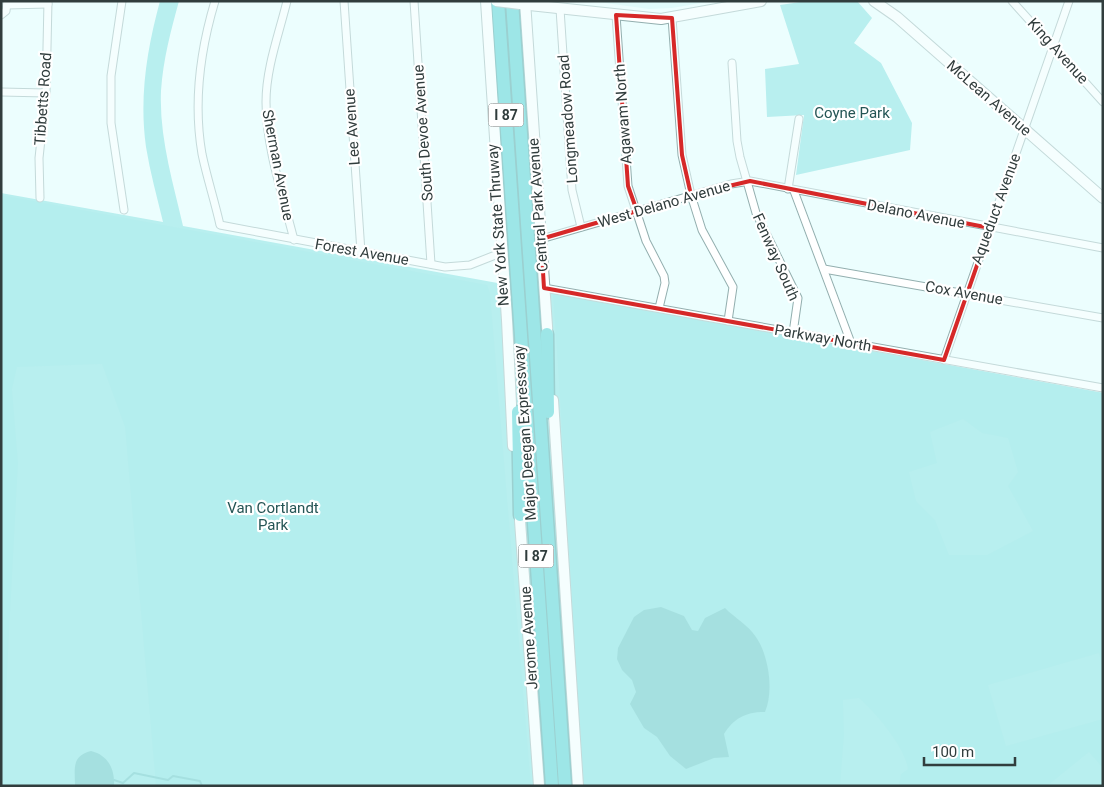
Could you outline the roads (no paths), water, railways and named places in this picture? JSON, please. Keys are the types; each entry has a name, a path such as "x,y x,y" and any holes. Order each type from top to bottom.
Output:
{"highway":[{"name":"New York State Thruway","path":"497,1 521,327"},
{"name":"New York State Thruway","path":"521,3 538,287"},
{"name":"Major Deegan Expressway","path":"538,287 545,492 565,786"},
{"path":"520,515 517,371 521,327"},
{"name":"Major Deegan Expressway","path":"521,327 552,786"},
{"path":"545,492 549,448 547,334"}],"main road":[{"path":"486,1 503,252"},
{"path":"497,1 654,19 672,18 761,1"},
{"name":"McLean Avenue","path":"874,1 901,20 1103,198"},
{"name":"Central Park Avenue","path":"521,3 541,239 538,287"},
{"name":"Jerome Avenue","path":"503,252 512,426 539,786"},
{"path":"538,287 547,334 553,392 560,538 578,786"}],"street":[{"path":"122,1 111,76 110,123 124,210"},
{"name":"Forest Avenue","path":"215,1 201,58 197,106 202,155 220,225 361,252 460,267 503,252"},
{"name":"Sherman Avenue","path":"287,1 272,57 266,100 272,146 294,240"},
{"name":"Lee Avenue","path":"344,1 361,252"},
{"name":"South Devoe Avenue","path":"414,1 431,264"},
{"name":"King Avenue","path":"1012,1 1103,102"},
{"name":"Aqueduct Avenue","path":"944,360 1025,129 1052,45 1069,1"},
{"path":"1,15 7,3 48,3"},
{"name":"Tibbetts Road","path":"40,198 39,158 46,93 48,3"},
{"name":"Longmeadow Road","path":"560,9 572,190 581,227"},
{"name":"Agawam North","path":"616,16 628,186 646,241 664,276 665,283 659,308"},
{"path":"672,18 682,155 691,195 702,230 733,288 728,321"},
{"name":"Fenway South","path":"732,63 737,141 746,182 756,213 798,298 793,333"},
{"path":"1,92 46,93"},
{"path":"799,119 791,190 824,269 851,343"},
{"name":"West Delano Avenue","path":"541,239 691,195 746,182 791,190"},
{"name":"Delano Avenue","path":"791,190 1103,248"},
{"name":"Cox Avenue","path":"824,269 1103,318"},
{"name":"Parkway North","path":"538,287 1103,388"}],"waterway":[{"path":"114,780 123,783 134,773 168,780 173,776 200,781 202,786"}],"park label":[{"name":"Coyne Park","path":"852,113"},
{"name":"Van Cortlandt Park","path":"273,516"}]}
